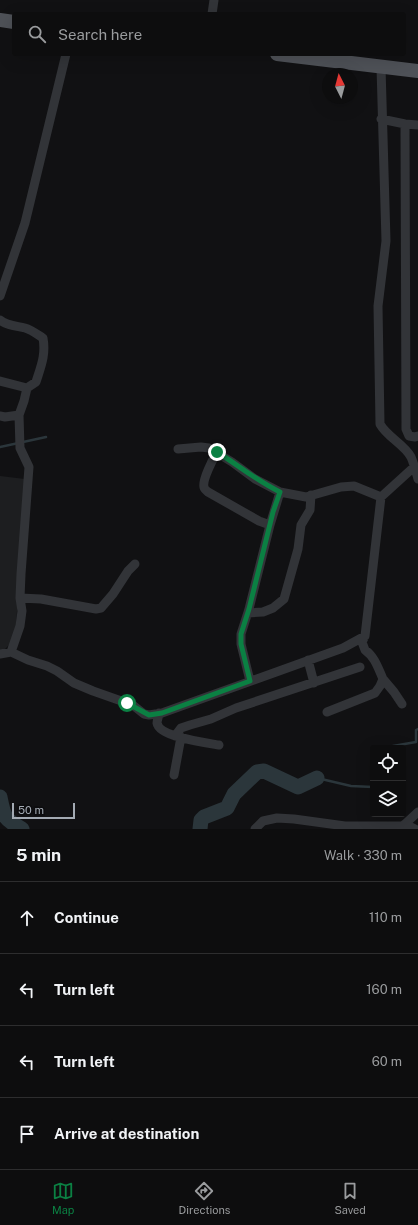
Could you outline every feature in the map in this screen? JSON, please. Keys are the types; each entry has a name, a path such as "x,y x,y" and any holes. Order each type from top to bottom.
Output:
{"main road":[{"path":"0,20 12,22"},
{"path":"292,56 418,71"}],"street":[{"path":"212,12 214,0"},
{"path":"0,296 25,223 66,56"},
{"path":"380,67 386,241 378,306 380,424 411,457 418,479"},
{"path":"381,119 418,125"},
{"path":"405,124 406,429 409,436 418,436"},
{"path":"0,320 1,322 26,328 43,338 45,349 36,382 27,388 19,415 20,448 29,467 20,598 22,611 20,626 11,652"},
{"path":"0,381 27,388"},
{"path":"0,416 5,417 19,415"},
{"path":"178,448 209,448 232,462 255,479 280,492 298,496 306,496 354,486 381,497"},
{"path":"217,452 207,473 203,486 204,489 270,526"},
{"path":"402,704 383,679 376,662 369,652 365,650 362,642 365,636 381,497 414,467"},
{"path":"250,681 241,644 241,634 280,492"},
{"path":"248,613 264,612 274,608 284,599 296,554 301,526 310,510 311,495"},
{"path":"20,598 41,599 96,609 101,608 113,594 128,571 135,564"},
{"path":"0,654 11,652 28,660 47,666 74,683 127,703 134,706 144,714 149,715 159,713 343,648 365,636"},
{"path":"308,660 314,682"},
{"path":"174,775 178,737 181,728 360,667"},
{"path":"327,712 375,693 383,679"},
{"path":"159,713 157,723 160,728 178,737 219,745"},
{"path":"403,826 418,812"},
{"path":"255,829 262,821 277,818 294,819 345,828 403,826 415,829"}],"shaded area":[{"path":"0,476 25,479 16,628 10,644 4,650 0,651"}],"waterway":[{"path":"0,447 46,437"},
{"path":"399,745 416,742 416,730 418,729"},
{"path":"200,829 201,820 204,817 227,808 234,794 257,772 264,771 298,787 317,778"},
{"path":"317,778 351,786 370,787"},
{"path":"0,797 4,813 8,820 22,829"}],"route":[{"path":"127,703 134,706 144,714 149,715 162,713 250,681 241,644 241,634 249,609 273,512 280,492 255,479 246,471 217,452"}]}
